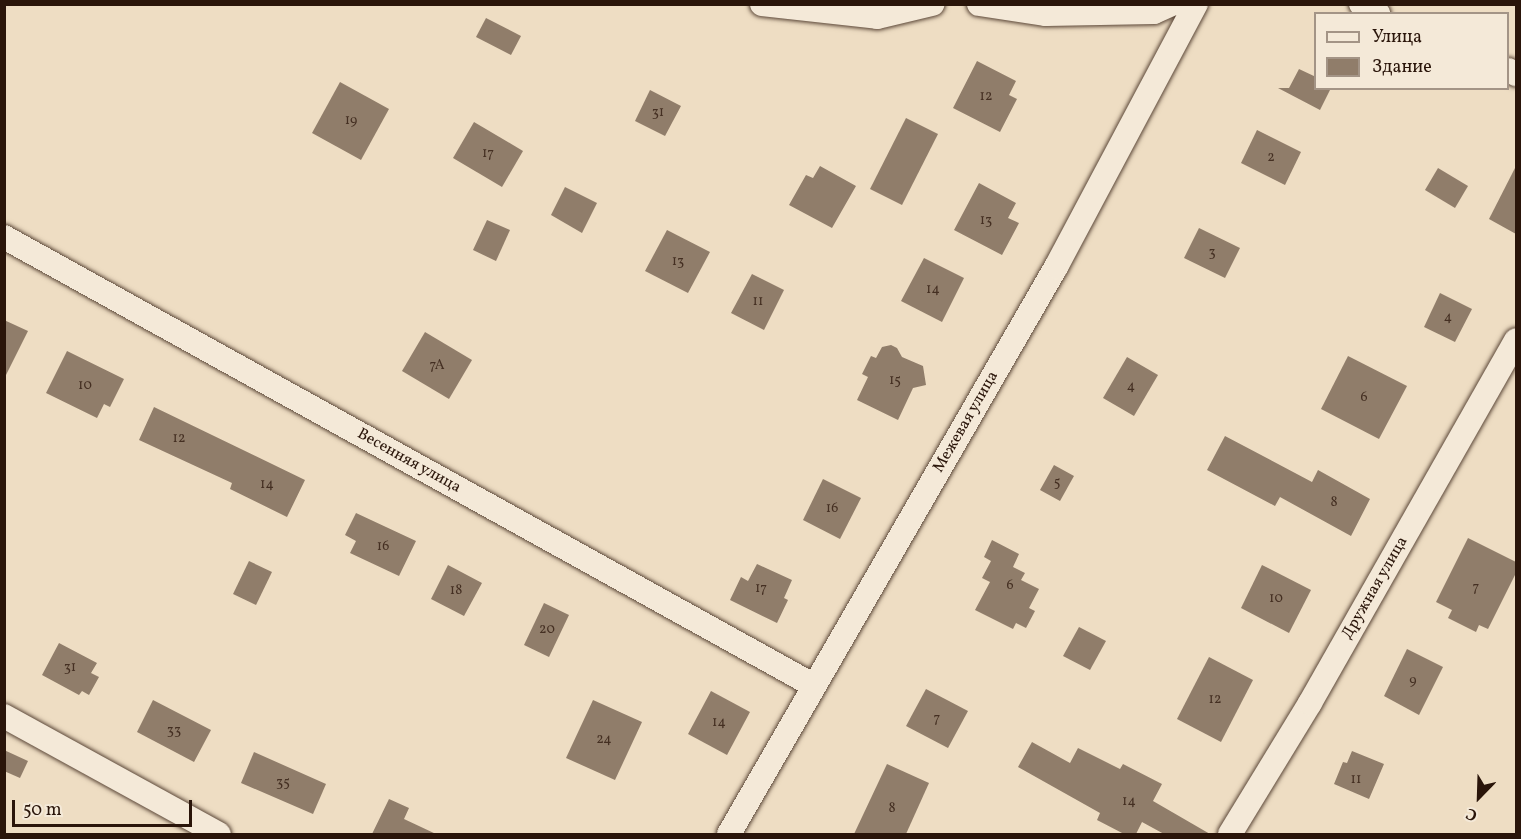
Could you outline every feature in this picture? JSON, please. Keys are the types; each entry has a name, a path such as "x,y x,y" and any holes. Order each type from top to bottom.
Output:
{"street":[{"path":"762,4 877,17 932,4"},
{"path":"979,4 1046,14 1154,12 1172,4"},
{"name":"Межевая улица","path":"729,834 1056,267 1196,4"},
{"path":"1361,4 1375,12"},
{"name":"Весенняя улица","path":"4,237 813,685"},
{"name":"Дружная улица","path":"1230,834 1316,693 1516,340"},
{"path":"4,717 219,834"}],"building":[{"path":"486,18 521,36 511,55 476,37"},
{"path":"977,61 1016,81 1009,95 1017,99 1000,132 953,108"},
{"path":"1299,69 1314,76 1314,90 1330,90 1320,110 1278,88 1289,88"},
{"path":"340,82 389,109 361,160 312,133"},
{"path":"650,90 681,106 665,136 635,121"},
{"path":"906,118 938,134 902,205 870,189"},
{"path":"474,122 523,151 502,187 453,158"},
{"path":"1257,130 1301,152 1285,185 1241,163"},
{"path":"820,166 856,186 832,228 789,205 806,175 813,178"},
{"path":"1516,166 1516,234 1489,219"},
{"path":"1438,168 1468,186 1455,208 1425,190"},
{"path":"979,183 1016,203 1008,218 1019,223 1002,255 954,230"},
{"path":"565,187 597,203 582,233 551,215"},
{"path":"487,220 510,230 496,261 473,250"},
{"path":"1199,228 1240,248 1225,278 1184,258"},
{"path":"667,230 710,252 688,293 645,271"},
{"path":"924,258 964,278 942,322 901,301"},
{"path":"752,274 784,290 764,330 731,313"},
{"path":"1440,293 1472,309 1455,342 1424,327"},
{"path":"4,320 28,331 4,379"},
{"path":"425,332 472,360 449,399 402,371"},
{"path":"891,345 897,348 902,357 923,366 926,385 913,388 898,420 857,400 868,377 862,374 871,356 876,358 882,347"},
{"path":"67,351 124,379 110,407 104,404 97,418 46,393"},
{"path":"1348,356 1407,386 1379,439 1321,409"},
{"path":"1127,357 1158,375 1134,416 1103,398"},
{"path":"154,407 305,480 287,517 230,489 232,483 139,440"},
{"path":"1225,436 1312,482 1318,470 1370,499 1351,536 1280,497 1275,506 1207,470"},
{"path":"1054,465 1074,476 1060,501 1040,490"},
{"path":"823,479 861,498 840,539 803,520"},
{"path":"356,513 416,541 399,576 350,553 356,541 345,535"},
{"path":"1468,538 1516,562 1516,573 1488,629 1479,625 1476,632 1448,618 1452,610 1436,602"},
{"path":"992,540 1019,554 1013,567 1025,573 1021,580 1039,589 1029,608 1035,611 1026,628 1016,623 1013,629 975,610 990,582 982,578 991,561 984,557"},
{"path":"249,561 272,572 256,605 233,594"},
{"path":"757,564 792,580 784,598 788,600 777,623 730,600 741,577 748,581"},
{"path":"448,565 482,583 464,616 431,599"},
{"path":"1262,565 1311,590 1289,633 1241,608"},
{"path":"544,603 569,615 549,657 524,645"},
{"path":"1079,627 1106,641 1090,670 1063,656"},
{"path":"59,643 97,663 91,673 99,677 89,695 82,691 79,695 42,675"},
{"path":"1407,649 1443,667 1419,715 1384,696"},
{"path":"1209,657 1253,680 1221,742 1177,719"},
{"path":"926,689 968,711 948,748 906,726"},
{"path":"711,691 750,712 727,755 688,734"},
{"path":"153,700 211,730 194,762 137,732"},
{"path":"593,700 642,722 615,780 566,758"},
{"path":"1032,742 1070,763 1078,748 1120,769 1123,764 1162,784 1153,801 1210,834 1164,834 1142,822 1136,834 1124,834 1097,820 1100,813 1018,767"},
{"path":"4,750 28,761 20,778 4,771"},
{"path":"1352,751 1384,764 1369,799 1334,784 1343,762 1347,763"},
{"path":"254,752 326,784 313,814 241,783"},
{"path":"887,764 929,783 906,834 854,834"},
{"path":"389,799 409,808 404,819 436,834 372,834"}]}
